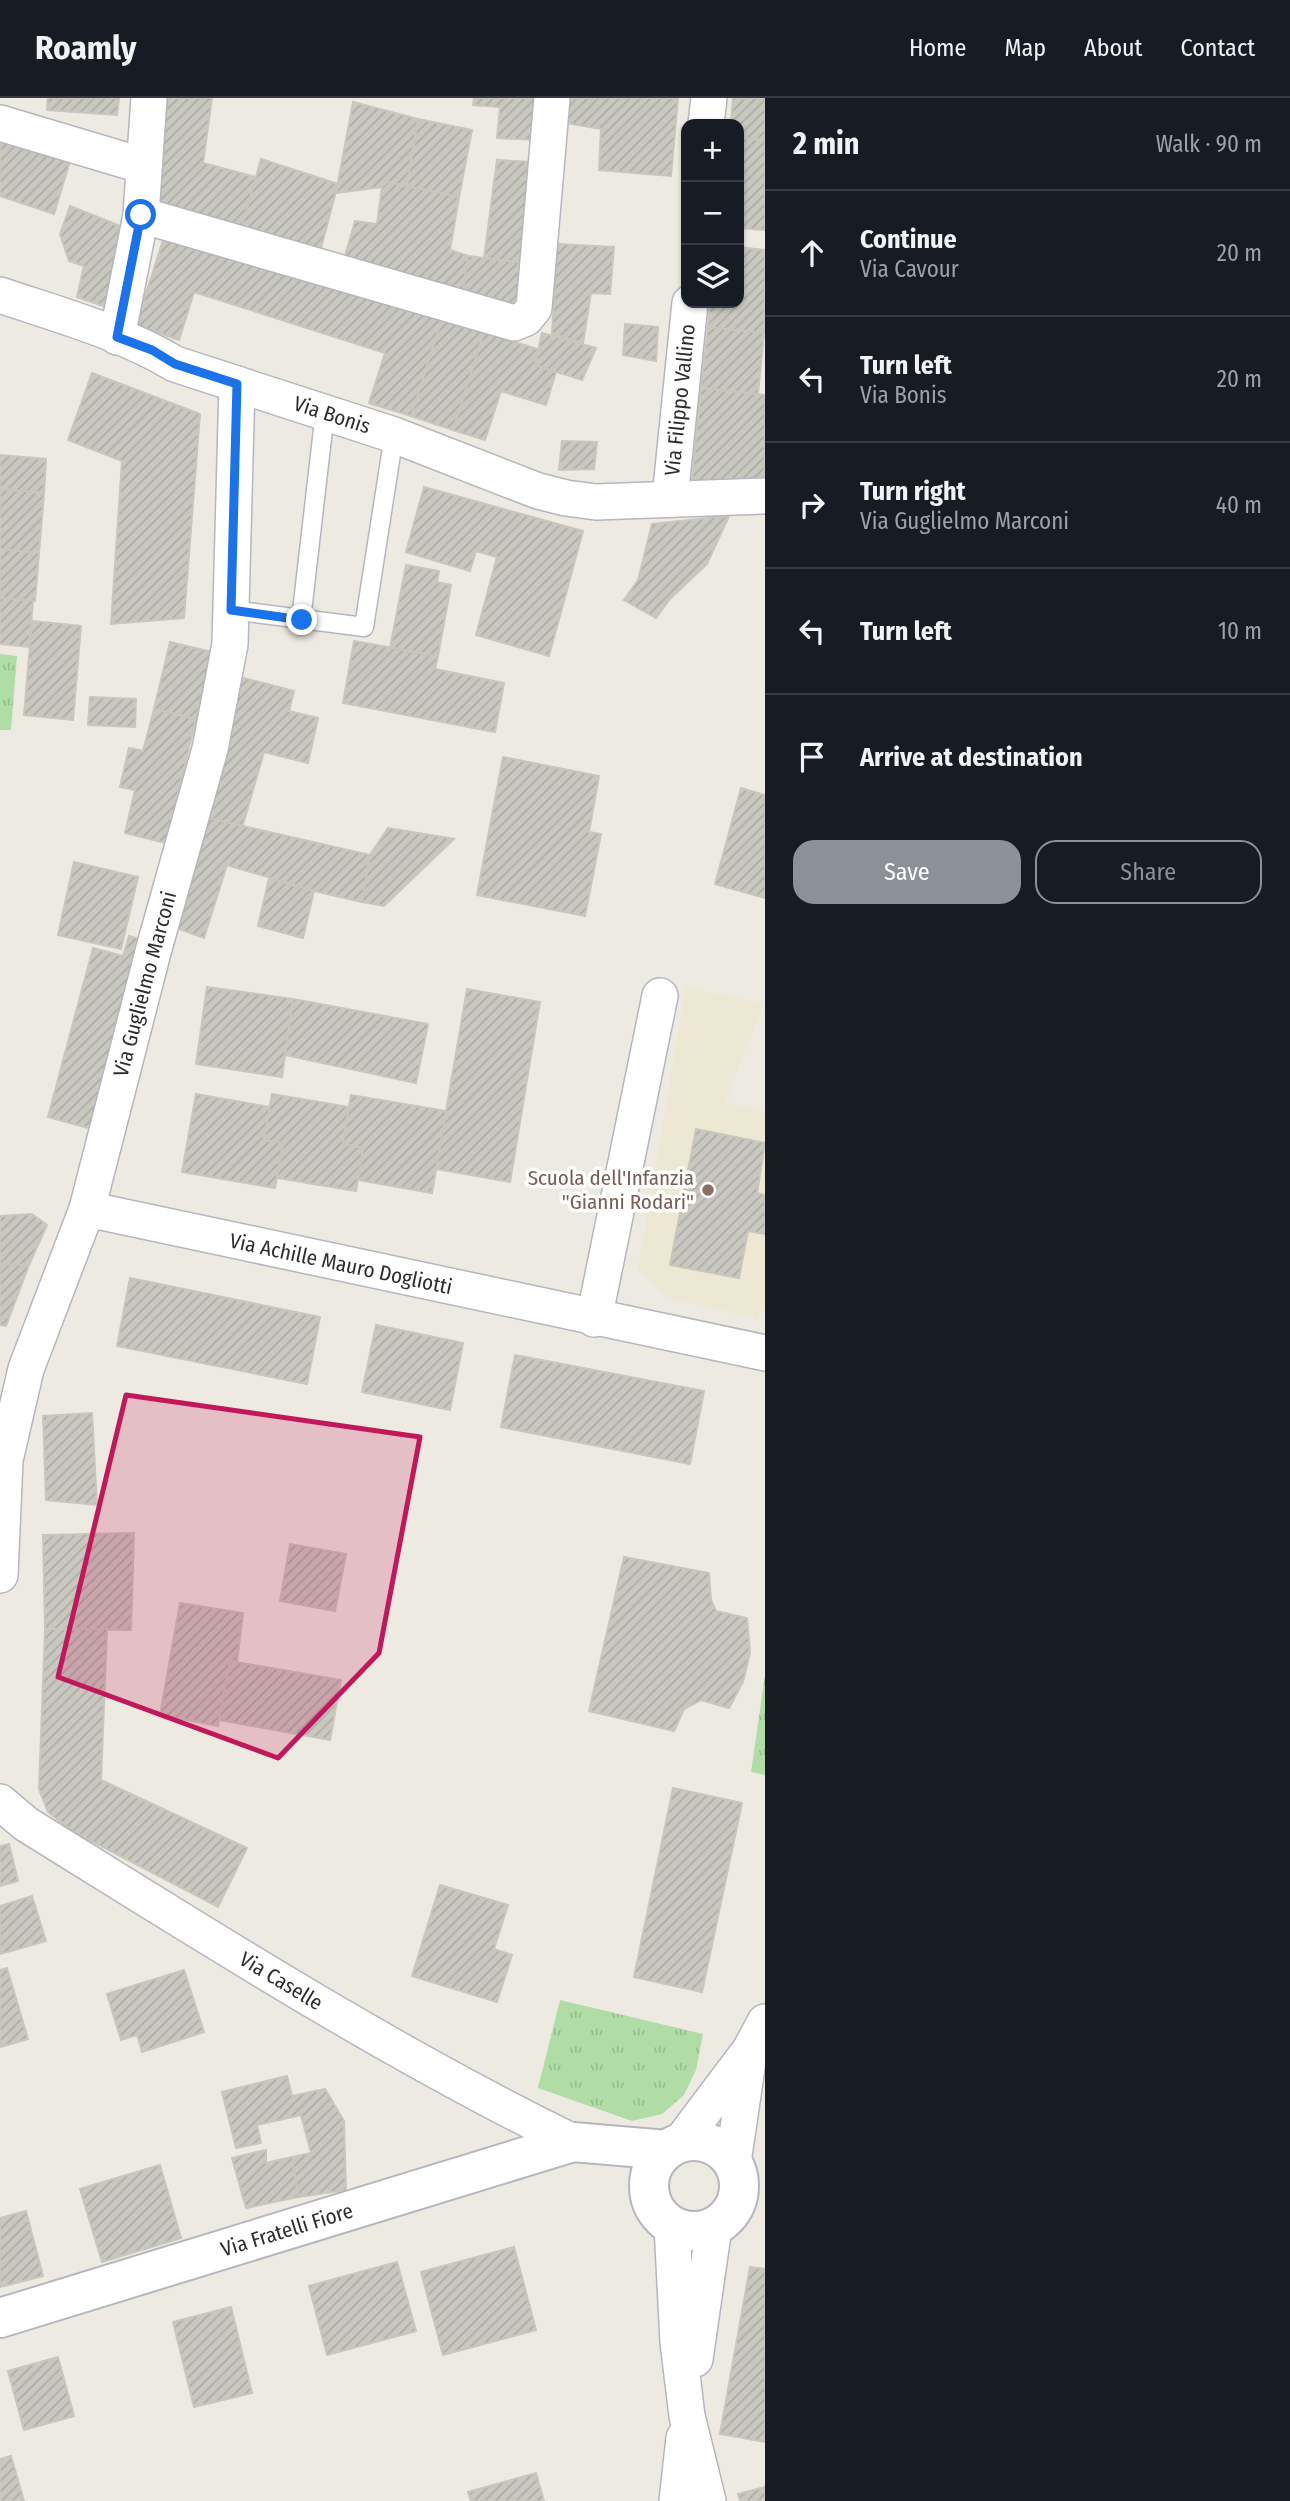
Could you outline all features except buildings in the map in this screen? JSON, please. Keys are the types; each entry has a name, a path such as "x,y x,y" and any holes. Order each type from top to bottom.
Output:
{"street":[{"path":"117,337 141,215 149,98"},
{"path":"141,215 514,323 526,318 534,308 552,98"},
{"path":"707,119 709,98"},
{"path":"0,123 144,166"},
{"name":"Via Bonis","path":"0,295 152,350 175,364 394,435 566,498 596,502 765,496"},
{"name":"Via Filippo Vallino","path":"670,498 689,308"},
{"name":"Via Guglielmo Marconi","path":"0,1574 2,1460 26,1369 87,1209 153,952 210,749 230,644 237,384"},
{"path":"594,1319 660,996"},
{"name":"Via Achille Mauro Dogliotti","path":"87,1209 594,1319 765,1353"},
{"name":"Via Caselle","path":"0,1802 26,1824 357,2026 516,2114 573,2142 649,2189"},
{"path":"735,2200 685,2231 672,2225 656,2210 649,2189 653,2168 673,2147 757,2036"},
{"path":"677,2501 687,2416 735,2200 757,2036"},
{"path":"673,2147 694,2141 709,2143 735,2200 765,2219"},
{"name":"Via Caselle","path":"573,2142 673,2147"},
{"name":"Via Fratelli Fiore","path":"0,2319 573,2142"},
{"path":"672,2225 678,2342 687,2416 708,2501"}],"lane":[{"path":"302,620 325,412"},
{"path":"231,610 364,627 394,435"}],"highlighted area":[{"path":"126,1395 420,1437 379,1653 278,1758 58,1677"}],"shaded area":[{"name":"Scuola dell'Infanzia \"Gianni Rodari\"","path":"686,987 764,1004 725,1102 765,1111 765,1312 759,1311 758,1318 668,1299 638,1269"}],"green space":[{"path":"0,654 17,656 11,730 0,730"},
{"path":"765,1675 765,1775 751,1772"},
{"path":"560,2000 703,2034 696,2070 684,2095 662,2114 632,2121 538,2088"}],"place":[{"name":"Scuola dell'Infanzia \"Gianni Rodari\"","path":"708,1190"}],"route":[{"path":"141,215 117,337 152,350 175,364 237,384 231,610 302,620"}]}
